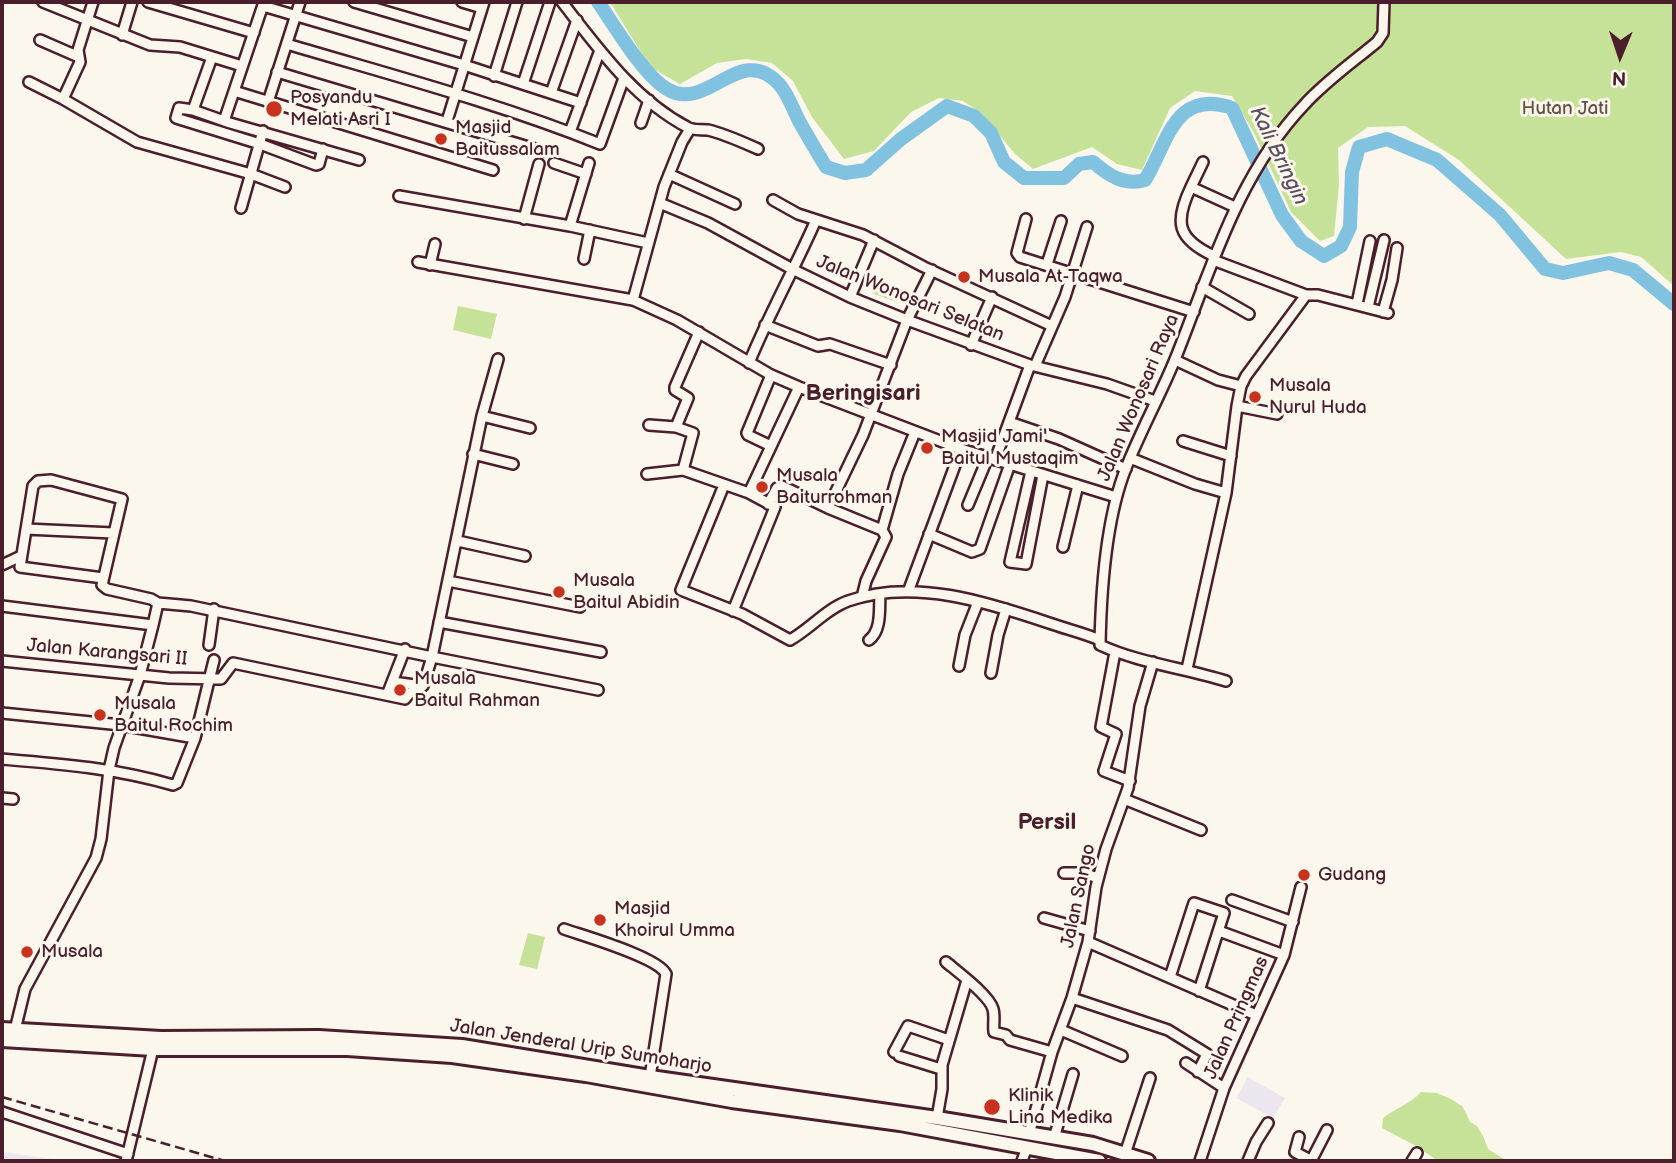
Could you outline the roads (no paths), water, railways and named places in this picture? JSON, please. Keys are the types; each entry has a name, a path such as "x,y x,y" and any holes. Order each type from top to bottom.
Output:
{"highway":[{"name":"Jalan Jenderal Urip Sumoharjo","path":"8,1030 161,1038 319,1037 404,1041 505,1052 650,1077 937,1118 1099,1161"},
{"name":"Jalan Jenderal Urip Sumoharjo","path":"2,1040 153,1049 347,1049 452,1056 569,1072 732,1101 900,1124 1028,1141 1054,1138 1093,1144 1148,1161"}],"street":[{"path":"43,2 150,45 180,47 242,66"},
{"path":"63,99 79,62 78,50 93,2"},
{"path":"122,35 132,2"},
{"path":"148,2 254,33"},
{"path":"268,102 300,2"},
{"path":"354,2 473,37"},
{"path":"447,121 483,5 462,2"},
{"path":"494,76 516,2"},
{"path":"523,84 550,2"},
{"path":"562,2 624,78 649,100 690,129 721,134 758,149"},
{"name":"Jalan Wonosari Raya","path":"1100,643 1100,614 1116,497 1130,458 1175,360 1235,208 1251,176 1306,103 1377,42 1383,33 1384,2"},
{"path":"226,134 234,91 263,4 580,103"},
{"path":"551,93 577,20"},
{"path":"40,40 79,57"},
{"path":"287,44 456,94 600,144 624,78"},
{"path":"570,132 600,50"},
{"path":"193,110 212,57"},
{"path":"277,72 542,151"},
{"path":"29,82 136,142 251,174 285,187"},
{"path":"234,91 493,170"},
{"path":"640,123 649,100"},
{"path":"323,149 319,164 316,165 260,144 175,118 180,107 227,122 263,131 323,149 359,160"},
{"path":"634,300 669,174 690,129"},
{"path":"241,208 263,131"},
{"path":"1203,162 1181,213 1180,225 1183,233 1196,248 1214,258 1306,295 1318,295 1386,313 1397,248"},
{"path":"554,163 586,174"},
{"path":"570,226 589,163"},
{"path":"524,219 539,164"},
{"path":"669,174 735,204"},
{"path":"1191,187 1235,208"},
{"path":"399,196 570,226 648,243"},
{"path":"773,200 799,214 874,240 1052,326"},
{"name":"Jalan Wonosari Selatan","path":"662,204 708,223 850,297 907,320 1032,366 1107,384 1156,401"},
{"path":"1026,219 1018,256 1194,312"},
{"path":"749,363 816,220"},
{"path":"1047,264 1061,220"},
{"path":"968,505 992,459 1052,326 1087,227"},
{"path":"584,258 590,230"},
{"path":"850,297 874,240"},
{"path":"1368,307 1384,240"},
{"path":"1357,304 1370,241"},
{"path":"430,265 435,244"},
{"path":"1379,259 1394,261"},
{"path":"418,262 634,300 699,332 771,375 799,387 961,449 1116,497"},
{"path":"828,508 863,435 907,320 932,270"},
{"path":"1202,287 1250,314"},
{"path":"1187,669 1226,493 1241,386 1252,365 1306,295"},
{"path":"971,345 992,297"},
{"path":"765,325 818,346 830,344 891,365"},
{"path":"676,427 688,398 675,387 699,332"},
{"path":"210,679 223,678 233,663 406,699 409,694 423,687 457,541 473,454 498,359"},
{"path":"1175,360 1196,372 1233,386 1241,386"},
{"path":"771,375 747,433 771,446"},
{"path":"749,494 799,387"},
{"path":"1237,406 1277,414"},
{"path":"482,416 530,428"},
{"path":"1009,422 1059,439 1126,469"},
{"path":"649,425 676,427 694,433 683,470"},
{"path":"882,530 898,474 915,432"},
{"path":"1183,441 1231,456"},
{"path":"908,592 961,449"},
{"path":"473,454 513,464"},
{"path":"1130,458 1184,480 1226,493"},
{"path":"929,534 972,552 981,549 1010,464"},
{"path":"647,474 683,470 749,494 775,510 733,611"},
{"path":"1031,471 1010,561 1027,564 1043,475"},
{"path":"103,578 20,567 33,486 43,479 122,499 103,578 102,585 107,589 158,603 214,610 598,690"},
{"path":"723,485 681,586 682,592 733,611 790,640 839,605 862,597 908,592 950,595 1006,609 1100,643 1115,652 1226,681"},
{"path":"1063,547 1078,485"},
{"path":"768,504 777,488 782,486 882,530 886,537 866,581 862,597"},
{"path":"26,529 113,533"},
{"path":"457,541 525,556"},
{"path":"2,565 21,556"},
{"path":"448,581 580,607"},
{"path":"869,640 874,637 878,626 880,594"},
{"path":"960,666 965,635 978,602"},
{"path":"8,1030 25,989 96,858 101,839 109,770 121,725 140,675 158,603"},
{"path":"2,606 153,625"},
{"path":"991,673 1006,609"},
{"path":"209,645 214,610"},
{"path":"439,622 601,652"},
{"path":"387,695 405,649"},
{"path":"1115,652 1101,727 1116,734 1104,771 1130,781"},
{"path":"2,759 128,772 173,785 177,783 195,738 214,660"},
{"name":"Jalan Karangsari II","path":"2,661 66,670 210,679"},
{"name":"Jalan Sango","path":"1022,1161 1052,1052 1072,998 1088,942 1098,878 1130,781 1140,706 1153,662"},
{"path":"393,682 423,687"},
{"path":"2,713 121,725 195,738"},
{"path":"2,798 13,799"},
{"path":"1124,799 1201,830"},
{"path":"1064,873 1083,873 1098,878"},
{"name":"Jalan Pringmas","path":"1200,1161 1224,1088 1284,956 1301,887"},
{"path":"1232,900 1293,922"},
{"path":"1170,977 1194,903 1224,913 1199,991"},
{"path":"1044,918 1090,931"},
{"path":"564,929 637,955 663,968 666,974 650,1077"},
{"path":"1219,931 1284,956"},
{"path":"1088,942 1256,1015"},
{"path":"946,962 993,1008 993,1032 1006,1035 1010,1040 1052,1052"},
{"path":"937,1118 942,1089 941,1069 967,980"},
{"path":"1072,998 1168,1030 1207,1054 1198,1072"},
{"path":"941,1069 897,1054 908,1026 949,1040"},
{"path":"1061,1030 1122,1056"},
{"path":"2,1112 127,1158 153,1049"},
{"path":"1186,1063 1224,1088"},
{"path":"1054,1138 1073,1074"},
{"path":"1125,1154 1150,1078"},
{"path":"1248,1161 1268,1123"},
{"path":"1299,1137 1294,1151 1300,1158 1311,1161 1327,1130"}],"waterway":[{"name":"Kali Bringin","path":"598,2 639,62 667,89 682,94 696,93 737,73 751,70 765,73 785,92 826,167 845,173 866,170 901,139 947,106 974,116 991,133 1004,162 1024,178 1064,178 1079,164 1093,162 1105,172 1124,181 1138,182 1145,180 1167,136 1185,112 1197,106 1213,104 1232,108 1282,215 1301,241 1324,256 1341,246 1350,227 1352,172 1359,147 1387,139 1437,160 1500,215 1545,269 1563,273 1609,263 1633,270 1674,304"}],"railway":[{"path":"2,1097 225,1161"}],"place":[{"name":"Posyandu Melati Asri I","path":"274,109"},
{"name":"Masjid Baitussalam","path":"441,139"},
{"name":"Musala At-Taqwa","path":"964,277"},
{"name":"Musala Nurul Huda","path":"1255,397"},
{"name":"Masjid Jami' Baitul Mustaqim","path":"927,448"},
{"name":"Musala Baiturrohman","path":"762,487"},
{"name":"Musala Baitul Abidin","path":"559,592"},
{"name":"Musala Baitul Rahman","path":"400,690"},
{"name":"Musala Baitul Rochim","path":"100,715"},
{"name":"Gudang","path":"1304,875"},
{"name":"Masjid Khoirul Umma","path":"600,920"},
{"name":"Musala","path":"27,952"},
{"name":"Klinik Lina Medika","path":"992,1107"}],"district":[{"name":"Beringisari","path":"863,394"},
{"name":"Persil","path":"1047,823"}],"park label":[{"name":"Hutan Jati","path":"1565,109"}]}
